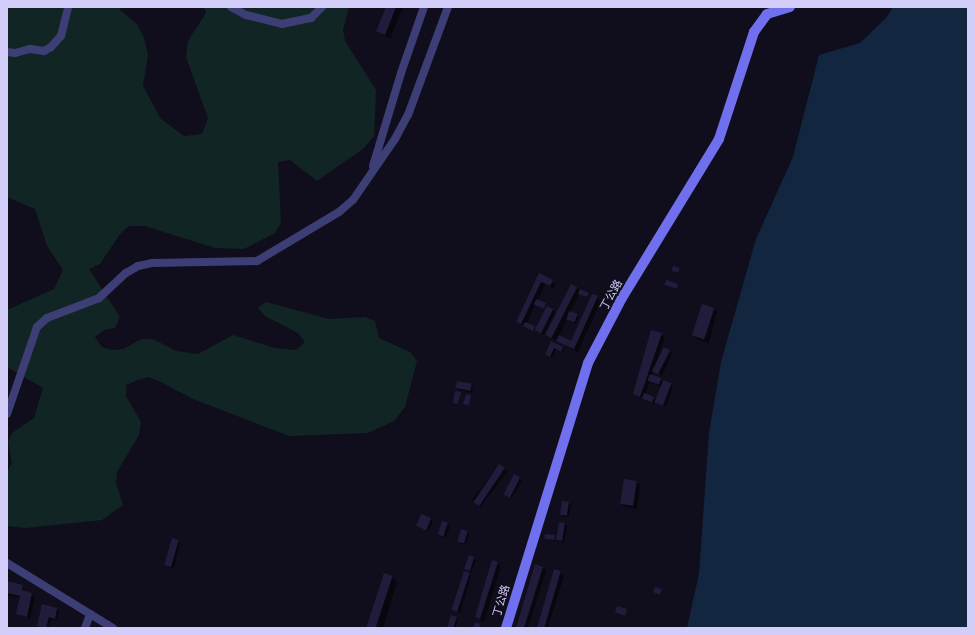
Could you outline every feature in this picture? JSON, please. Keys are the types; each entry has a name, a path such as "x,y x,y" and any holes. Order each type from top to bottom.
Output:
{"street":[{"path":"7,52 16,53 30,49 44,51 51,47 61,36 68,7"},
{"path":"231,7 246,14 282,24 311,18 322,7"},
{"path":"371,174 401,73 424,7"},
{"path":"7,414 37,327 47,318 99,298 126,273 138,266 152,263 257,261 339,212 353,200 408,115 448,7"},
{"name":"丁公路","path":"506,628 588,363 622,298 719,139 754,32 767,14 790,7"},
{"path":"7,563 113,628"},
{"path":"85,628 90,614"}],"green space":[{"path":"7,7 125,7 119,9 137,24 144,38 148,54 143,86 161,119 184,136 202,134 208,118 186,57 188,41 206,13 204,7 349,7 343,30 345,41 376,90 374,136 364,148 317,181 290,160 278,162 281,223 275,233 244,249 215,248 145,226 129,226 120,234 100,264 89,269 120,317 115,328 104,330 95,337 102,347 112,350 123,349 142,339 153,339 176,351 198,354 233,335 275,348 296,350 305,342 298,333 265,316 258,308 266,302 329,319 365,317 375,321 379,338 410,352 417,361 405,407 394,421 368,433 289,436 193,399 149,377 126,385 126,396 141,422 139,435 117,472 116,483 123,505 102,520 25,528 7,526 7,472 12,463 8,442 12,433 34,418 43,388 7,367 7,310 54,289 63,270 47,246 35,209 7,197"}],"water":[{"path":"893,7 968,7 968,628 687,628 699,574 709,433 721,362 756,239 793,157 819,55 860,43 886,18"}],"building":[{"path":"386,7 396,7 385,35 376,31"},
{"path":"673,266 680,268 678,273 672,271"},
{"path":"539,273 553,280 550,286 541,282 521,324 516,322"},
{"path":"666,280 678,284 677,289 664,285"},
{"path":"571,284 577,287 551,338 545,335"},
{"path":"580,289 589,293 587,297 578,294"},
{"path":"592,294 598,296 574,349 556,341 559,335 571,341"},
{"path":"536,299 546,303 544,309 534,305"},
{"path":"702,304 714,308 704,339 692,335"},
{"path":"547,306 553,309 541,333 535,330"},
{"path":"569,311 578,314 575,322 566,320"},
{"path":"525,322 535,326 533,331 523,326"},
{"path":"651,330 662,333 640,397 633,394"},
{"path":"551,341 563,347 561,352 554,348 550,357 545,354"},
{"path":"664,347 670,350 658,374 652,371"},
{"path":"650,374 661,378 659,385 648,381"},
{"path":"663,380 671,383 663,406 654,402"},
{"path":"457,381 472,384 470,391 456,388"},
{"path":"455,391 461,392 458,404 453,403"},
{"path":"644,393 654,397 652,403 642,399"},
{"path":"466,394 471,395 469,405 463,404"},
{"path":"499,464 505,468 479,506 473,502"},
{"path":"514,474 520,477 510,498 504,494"},
{"path":"624,479 637,481 633,506 620,504"},
{"path":"562,501 569,502 567,516 560,515"},
{"path":"421,514 431,518 426,530 416,526"},
{"path":"442,521 448,523 443,536 438,534"},
{"path":"559,522 565,523 562,541 556,540"},
{"path":"461,529 468,531 464,543 457,541"},
{"path":"545,534 555,535 554,540 544,539"},
{"path":"172,538 179,540 171,567 164,565"},
{"path":"469,555 474,557 470,571 464,569"},
{"path":"492,560 498,562 480,619 475,617"},
{"path":"535,564 543,567 524,628 516,628"},
{"path":"554,569 561,571 544,628 537,628"},
{"path":"464,571 470,573 457,612 451,610"},
{"path":"384,573 393,576 376,628 366,628"},
{"path":"7,581 23,585 22,590 32,593 27,617 16,614 20,596 7,593"},
{"path":"655,587 662,589 660,595 653,592"},
{"path":"42,604 57,608 55,619 49,617 46,628 37,626"},
{"path":"617,606 627,609 625,616 615,612"},
{"path":"451,615 457,617 453,628 447,628"},
{"path":"475,622 480,624 479,628 473,628"}]}
